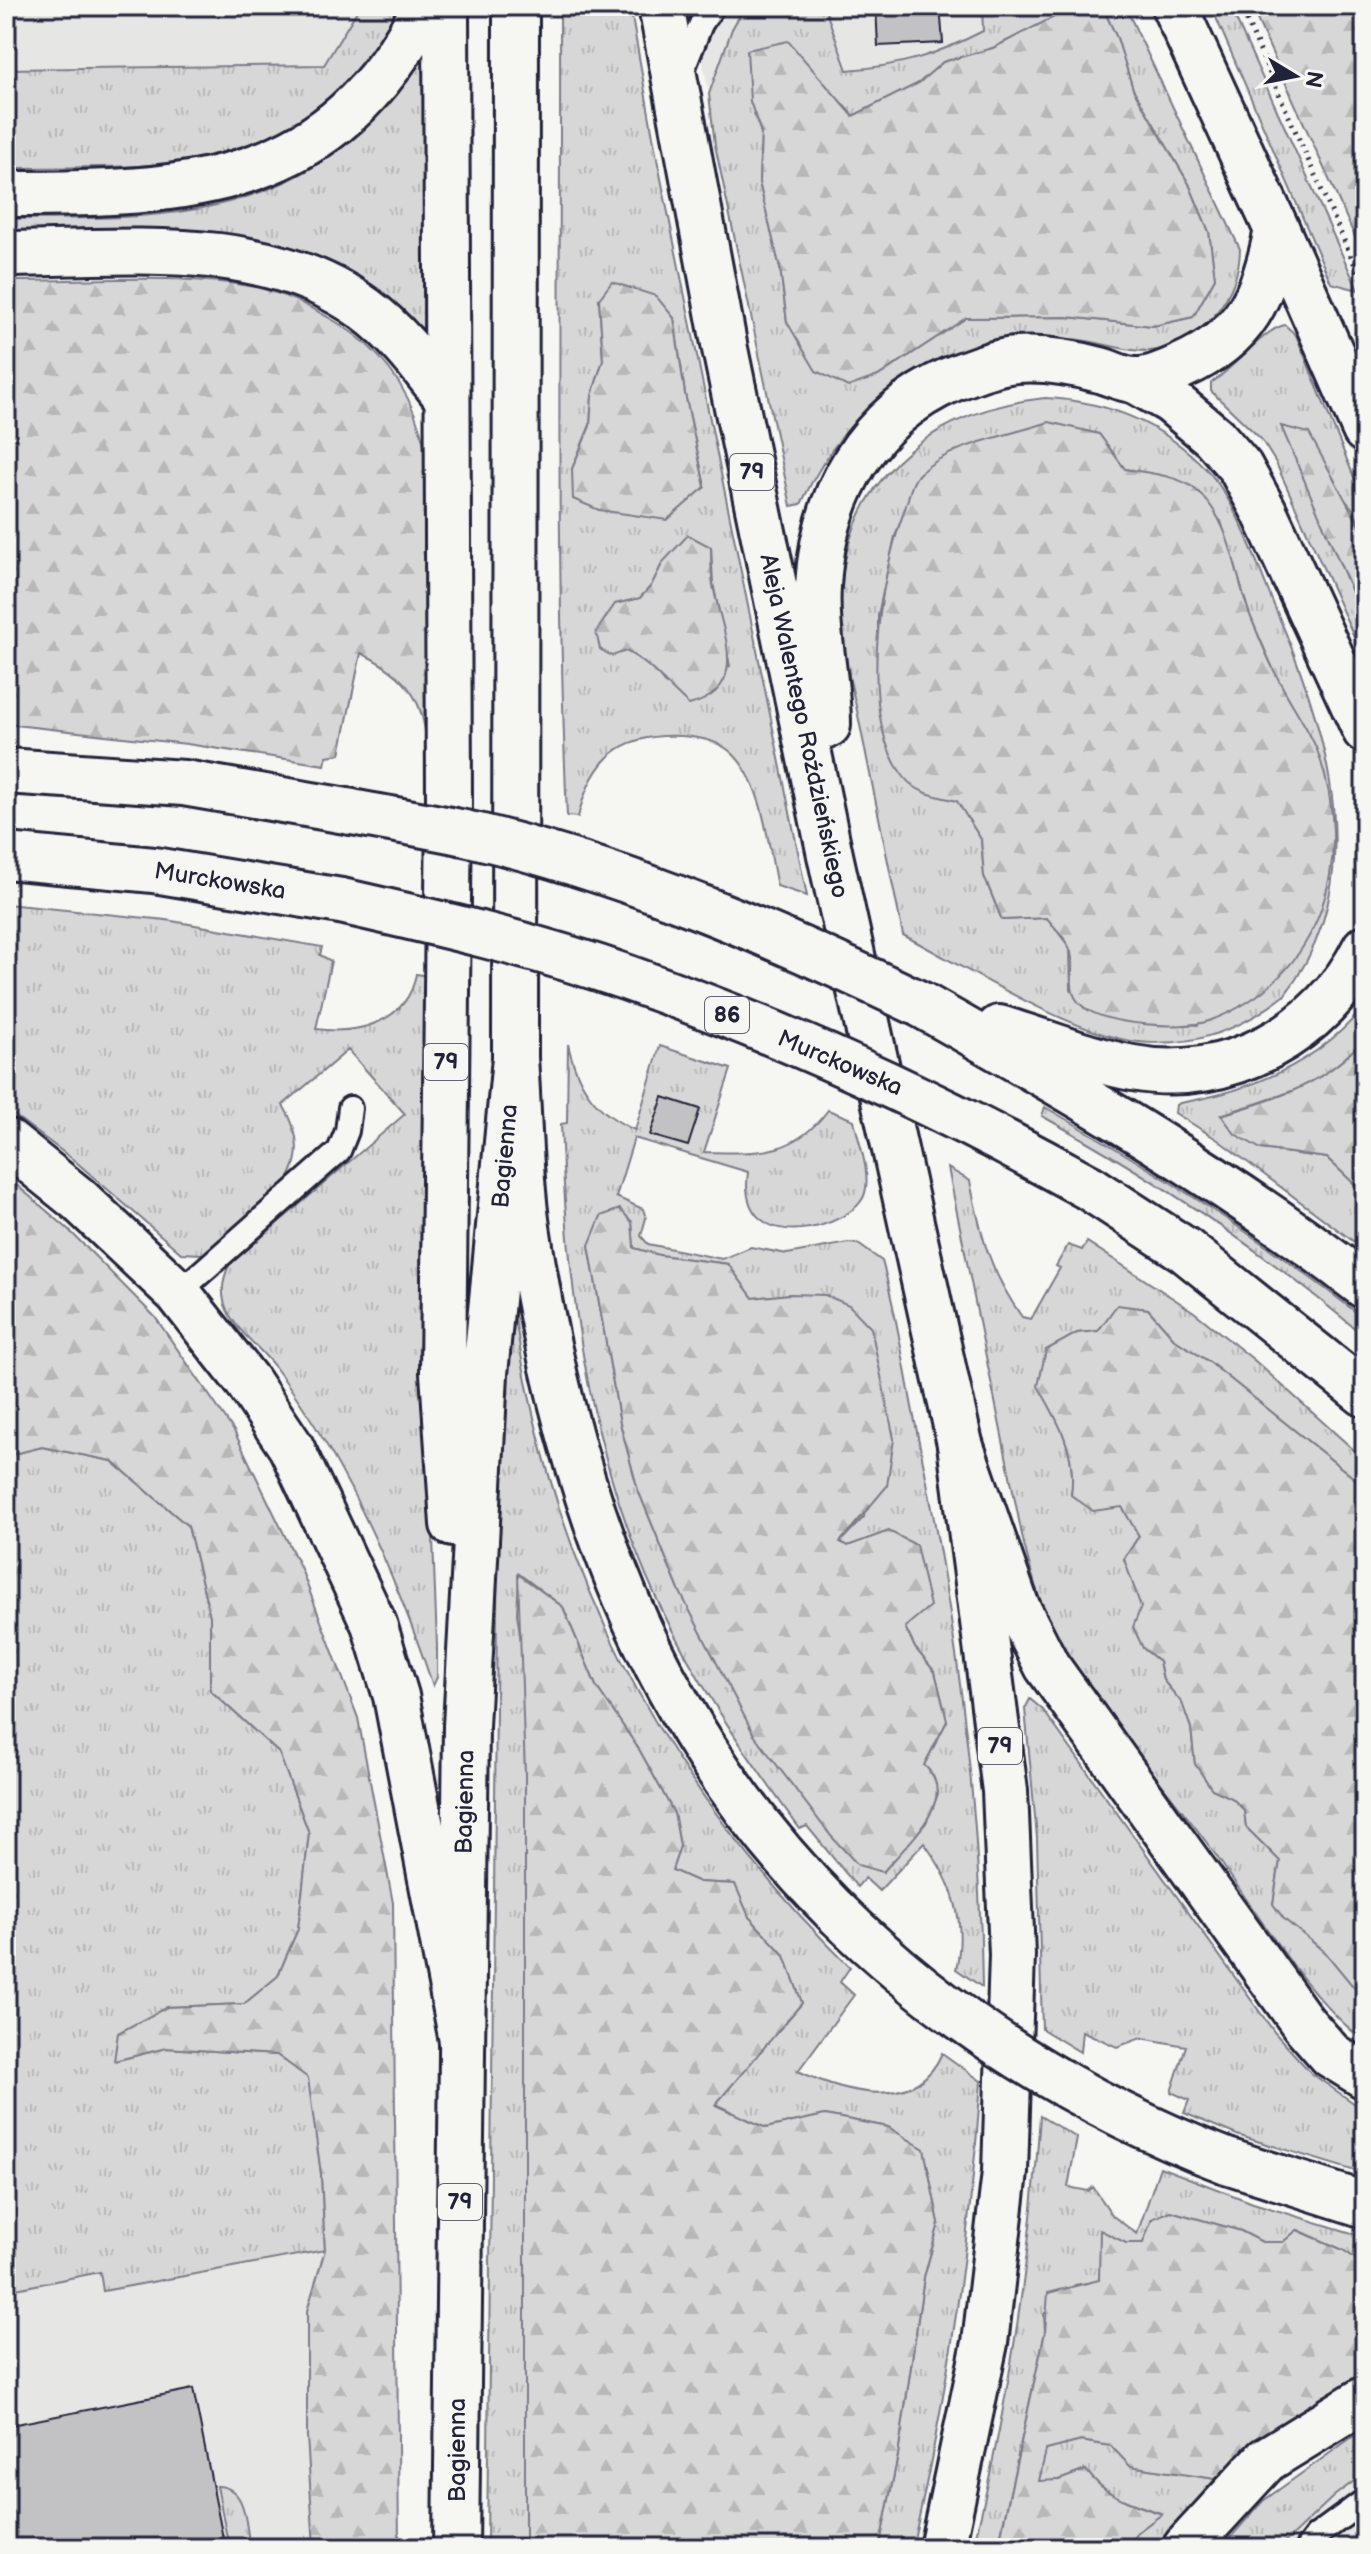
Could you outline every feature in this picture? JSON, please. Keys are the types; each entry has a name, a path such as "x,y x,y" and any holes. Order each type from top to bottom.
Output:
{"main road":[{"path":"6,194 173,188 260,168 317,137 362,100 406,43 425,6"},
{"name":"79","path":"446,6 449,803 443,1373 466,1726"},
{"path":"516,6 515,1058 527,1226 559,1398 600,1539 632,1617 687,1722 765,1833 871,1947 961,2019 1088,2098 1227,2161 1365,2205"},
{"name":"Aleja Walentego Roździeńskiego","path":"661,6 675,89 830,855 960,1444"},
{"path":"1173,12 1277,230 1365,430"},
{"path":"1136,381 1164,374 1190,362 1238,331 1257,303 1277,230"},
{"path":"6,254 200,254 288,269 326,284 367,310 407,347 447,398"},
{"path":"830,855 828,707 818,585 827,532 855,459 878,428 928,390 975,370 1015,360 1052,361 1136,381 1171,401 1214,437 1240,467 1264,511 1365,730"},
{"path":"6,771 184,783 478,836 683,902 799,946 920,1004 1037,1054 1295,1231 1365,1286"},
{"name":"Murckowska","path":"6,856 154,870 341,901 496,937 626,977 714,1010 895,1085 1090,1188 1185,1250 1365,1394"},
{"path":"1037,1054 1134,1069 1191,1070 1238,1062 1270,1048 1331,1000 1365,948"},
{"name":"Bagienna","path":"456,2548 466,1726 485,1374 515,1058"},
{"path":"6,1141 78,1199 178,1293 247,1381 291,1447 374,1624 396,1696 462,2041"},
{"path":"960,1444 1016,1605 1047,1666 1303,2023 1331,2055 1365,2076"},
{"name":"79","path":"942,2548 977,2382 995,2271 1005,2172 1011,2051 1012,1955 1005,1791 960,1444"},
{"path":"1185,2548 1266,2460 1365,2399"}],"lane":[{"path":"675,89 701,24 713,6"},
{"path":"178,1293 339,1151 347,1131 350,1108"},
{"path":"1307,2548 1316,2536 1365,2500"}],"path":[{"path":"1240,6 1365,288"}],"shaded area":[{"path":"6,6 360,6 324,65 6,69"},
{"path":"692,6 745,6 732,29 709,94"},
{"path":"824,6 982,6 983,31 938,54 894,67 846,70"},
{"path":"6,2237 325,2250 307,2311 307,2436 314,2548 6,2548"},
{"path":"1365,2473 1365,2548 1279,2548 1334,2496"}],"green space":[{"path":"360,6 403,6 364,63 323,105 280,134 234,152 184,162 6,168 6,69 324,65"},
{"path":"560,6 630,6 657,159 807,896 777,886 763,816 752,782 733,754 708,740 660,736 625,745 601,765 591,779 578,817 567,816 560,512","holes":["599,299 674,319 685,394 705,487 667,520 572,469 590,425 592,396 603,360","711,547 713,583 730,666 666,685 648,662 626,651 640,598 651,586 663,562"]},
{"path":"745,6 824,6 847,70 901,62 965,40 983,31 982,6 1087,6 1070,9 993,48 943,62 919,83 853,116 822,82 750,101 761,133 759,182 780,268 787,322 878,376 966,318 1067,317 1153,326 1193,317 1215,278 1209,232 1189,184 1133,89 1117,38 1102,6 1125,6 1240,249 1238,266 1226,299 1204,326 1190,337 1157,350 1135,350 1067,339 1022,341 980,348 942,360 907,378 875,402 847,431 822,465 801,504 791,506 715,145 709,94 732,29"},
{"path":"1102,6 1117,38 1133,89 1189,184 1209,232 1215,278 1193,317 1153,326 1067,317 966,318 878,376 848,387 816,371 787,322 780,268 759,182 761,133 750,101 747,50 788,41 853,116 919,83 943,62 993,48 1070,9"},
{"path":"1211,6 1230,6 1358,290 1331,283"},
{"path":"1251,6 1365,6 1365,259"},
{"path":"418,61 426,64 427,74 423,329 348,272 269,241 220,235 6,231 6,219 97,218 187,211 231,202 273,188 313,167 350,140 378,112"},
{"path":"164,279 255,287 287,297 338,323 371,349 396,377 413,409 424,443 430,479 437,782 427,780 426,737 418,704 398,676 361,653 340,754 327,756 325,765 187,744 6,724 6,281"},
{"path":"612,282 656,296 674,318 685,394 705,487 667,520 599,510 573,499 572,469 590,426 592,396 603,360 599,299"},
{"path":"1285,325 1296,335 1365,504 1365,536 1353,509 1282,427 1365,622 1365,661 1276,463 1261,439 1211,391 1211,383 1258,341"},
{"path":"1045,398 1091,404 1133,417 1189,453 1206,469 1228,499 1296,658 1326,758 1333,809 1334,858 1327,906 1311,952 1284,996 1251,1018 1216,1034 1160,1043 1113,1037 1052,1014 903,935 842,639 840,611 844,566 855,526 873,491 898,462 927,438 962,419 1002,406","holes":["1099,434 1125,469 1159,475 1221,521 1250,616 1278,680 1198,1025 1121,1020 1084,1008 1071,990 1070,948 1047,918 1002,920 984,876 981,839 957,801 886,743 878,683 878,615 895,536 918,475 955,451 998,440"]},
{"path":"1049,422 1099,434 1125,469 1162,475 1188,484 1208,502 1225,533 1246,603 1266,653 1317,750 1329,791 1333,832 1330,872 1321,910 1304,945 1280,976 1248,1002 1209,1021 1182,1025 1146,1024 1110,1018 1085,1008 1074,995 1072,955 1065,940 1047,918 1002,920 984,876 981,839 957,801 921,791 909,783 889,751 881,720 877,647 887,573 914,481 920,473 948,454"},
{"path":"1281,426 1309,433 1365,536 1365,622"},
{"path":"688,535 711,547 713,585 728,656 727,672 721,686 709,697 689,705 635,656 626,651 612,656 600,649 596,632 615,604 640,598 651,586 663,562"},
{"path":"6,904 166,920 322,947 320,955 331,961 316,1029 348,1030 379,1022 403,1004 416,974 429,976 429,1430 437,1646 437,1677 433,1686 403,1603 348,1483 303,1407 278,1371 235,1323 223,1298 223,1282 229,1265 405,1114 348,1050 283,1105 294,1130 297,1151 293,1170 282,1188 215,1250 203,1254 181,1253 75,1161 6,1109"},
{"path":"1365,1005 1365,1036 1357,1051 1343,1065 1302,1087 1221,1115 1261,1149 1327,1158 1365,1194 1365,1250 1218,1140 1175,1113 1176,1105 1180,1103 1258,1082 1305,1058 1327,1043"},
{"path":"1365,1037 1365,1194 1327,1158 1261,1149 1235,1134 1221,1115 1300,1088 1334,1067"},
{"path":"568,1044 577,1072 590,1096 609,1115 635,1130 660,1046 731,1069 704,1152 758,1152 788,1144 801,1137 828,1110 854,1120 865,1166 865,1193 857,1206 820,1226 798,1229 777,1227 759,1218 749,1200 748,1172 634,1138 616,1197 643,1209 646,1218 641,1236 648,1244 722,1259 751,1247 787,1254 848,1243 858,1244 882,1261 929,1492 953,1632 976,1844 982,1987 956,1969 960,1935 955,1903 943,1872 924,1843 879,1891 865,1878 857,1887 807,1826 800,1829 716,1707 672,1630 644,1571 621,1510 588,1384 569,1255 561,1124 567,1123","holes":["632,1222 634,1248 659,1255 728,1264 753,1298 790,1294 871,1329 884,1395 864,1517 840,1542 848,1546 889,1531 904,1626 915,1648 935,1672 947,1721 924,1765 938,1794 926,1823 883,1872 679,1590 638,1490 620,1423 589,1245"]},
{"path":"1045,1107 1169,1181 1288,1262 1365,1319 1365,1337 1289,1275 1209,1218 1127,1165 1042,1116"},
{"path":"948,1168 970,1181 994,1268 1022,1317 1031,1319 1060,1268 1056,1266 1068,1245 1082,1250 1087,1242 1194,1312 1254,1360 1365,1460 1365,1487 1208,1361 1175,1340 1148,1309 1117,1306 1098,1331 1077,1333 1039,1386 1065,1438 1071,1465 1071,1495 1122,1506 1139,1536 1124,1559 1142,1607 1143,1648 1159,1661 1163,1680 1182,1702 1191,1728 1195,1764 1212,1789 1232,1798 1244,1810 1246,1827 1280,1861 1273,1904 1339,1966 1361,1992 1366,2009 1365,2042 1299,1974 1207,1843 1088,1687 1054,1632 1036,1587 1023,1540"},
{"path":"6,1176 68,1229 155,1317 234,1431 301,1569 358,1718 393,1903 399,2548 314,2548 307,2436 307,2311 325,2250 321,2174 308,2078 277,2055 166,2048 114,2061 118,2033 167,2007 244,2004 278,1976 298,1929 309,1833 279,1753 210,1690 210,1616 188,1526 112,1461 42,1447 6,1456"},
{"path":"620,1209 632,1222 634,1248 659,1255 728,1264 753,1298 790,1294 825,1295 849,1305 871,1328 894,1439 887,1486 840,1542 848,1546 889,1531 916,1545 930,1606 905,1627 915,1648 935,1672 947,1721 924,1765 934,1778 937,1792 934,1807 916,1835 883,1872 858,1865 831,1836 754,1735 679,1590 638,1490 620,1423 589,1245 601,1216"},
{"path":"512,1295 528,1393 552,1486 583,1575 622,1661 668,1742 721,1820 782,1895 850,1967 840,1982 854,1995 798,2071 857,2091 897,2091 915,2084 930,2072 942,2053 981,2081 971,2199 956,2316 912,2548 879,2548 898,2455 924,2277 939,2223 924,2150 888,2127 825,2115 766,2128 715,2104 802,2003 785,1956 749,1917 734,1884 699,1882 672,1870 680,1846 674,1813 640,1751 596,1686 563,1607 519,1574 517,1614 523,1653 525,1773 525,2548 487,2548 498,1520"},
{"path":"1117,1305 1148,1309 1175,1340 1208,1361 1365,1487 1365,2001 1325,1952 1284,1919 1273,1904 1280,1861 1246,1827 1244,1810 1232,1798 1212,1789 1195,1764 1191,1728 1182,1703 1163,1680 1159,1661 1143,1648 1133,1627 1141,1607 1124,1559 1139,1536 1122,1507 1093,1511 1071,1495 1071,1465 1065,1438 1038,1386 1046,1350 1077,1333 1098,1331"},
{"path":"42,1447 112,1461 188,1526 210,1616 210,1690 279,1753 309,1833 298,1929 278,1976 244,2004 167,2007 115,2061 166,2048 277,2055 309,2078 321,2174 325,2250 103,2291 100,2272 6,2291 6,1456"},
{"path":"518,1574 563,1607 596,1686 640,1751 674,1813 680,1846 672,1870 699,1882 735,1884 749,1917 785,1956 802,2003 715,2105 766,2128 825,2115 888,2127 924,2149 939,2223 924,2277 898,2455 879,2548 525,2548 525,1773"},
{"path":"1030,1699 1043,1710 1275,2033 1311,2073 1365,2111 1365,2174 1237,2135 1184,2113 1189,2100 1171,2092 1186,2046 1141,2038 1117,2047 1082,2031 1080,2052 1042,2029 1037,1838 1025,1709"},
{"path":"1040,2116 1077,2138 1068,2187 1088,2191 1093,2187 1113,2216 1137,2234 1160,2167 1253,2203 1365,2237 1365,2293 1361,2263 1343,2250 1298,2230 1283,2242 1262,2242 1241,2231 1170,2211 1152,2219 1143,2243 1126,2243 1101,2260 1099,2281 1075,2285 1044,2314 1045,2332 1000,2538 1004,2548 973,2548 997,2441 1016,2333"},
{"path":"1170,2211 1241,2231 1262,2242 1283,2242 1297,2230 1343,2250 1362,2263 1365,2372 1271,2431 1215,2479 1130,2466 1111,2446 1081,2441 1046,2450 1039,2481 1059,2480 1086,2470 1110,2493 1162,2514 1138,2532 1129,2548 1004,2548 1000,2539 1045,2332 1048,2293 1099,2280 1100,2230 1126,2243 1143,2243 1152,2219"},
{"path":"1365,2428 1365,2473 1334,2496 1279,2548 1221,2548 1263,2501"},
{"path":"1081,2441 1111,2446 1131,2466 1215,2479 1156,2548 1129,2548 1138,2532 1161,2513 1110,2493 1086,2470 1059,2480 1038,2482 1046,2450"},
{"path":"217,2486 227,2488 240,2500 250,2548 229,2548"}],"building":[{"path":"876,6 940,6 943,43 878,46"},
{"path":"663,1097 700,1109 688,1146 650,1135"},
{"path":"193,2389 225,2548 6,2548 6,2426"}]}
